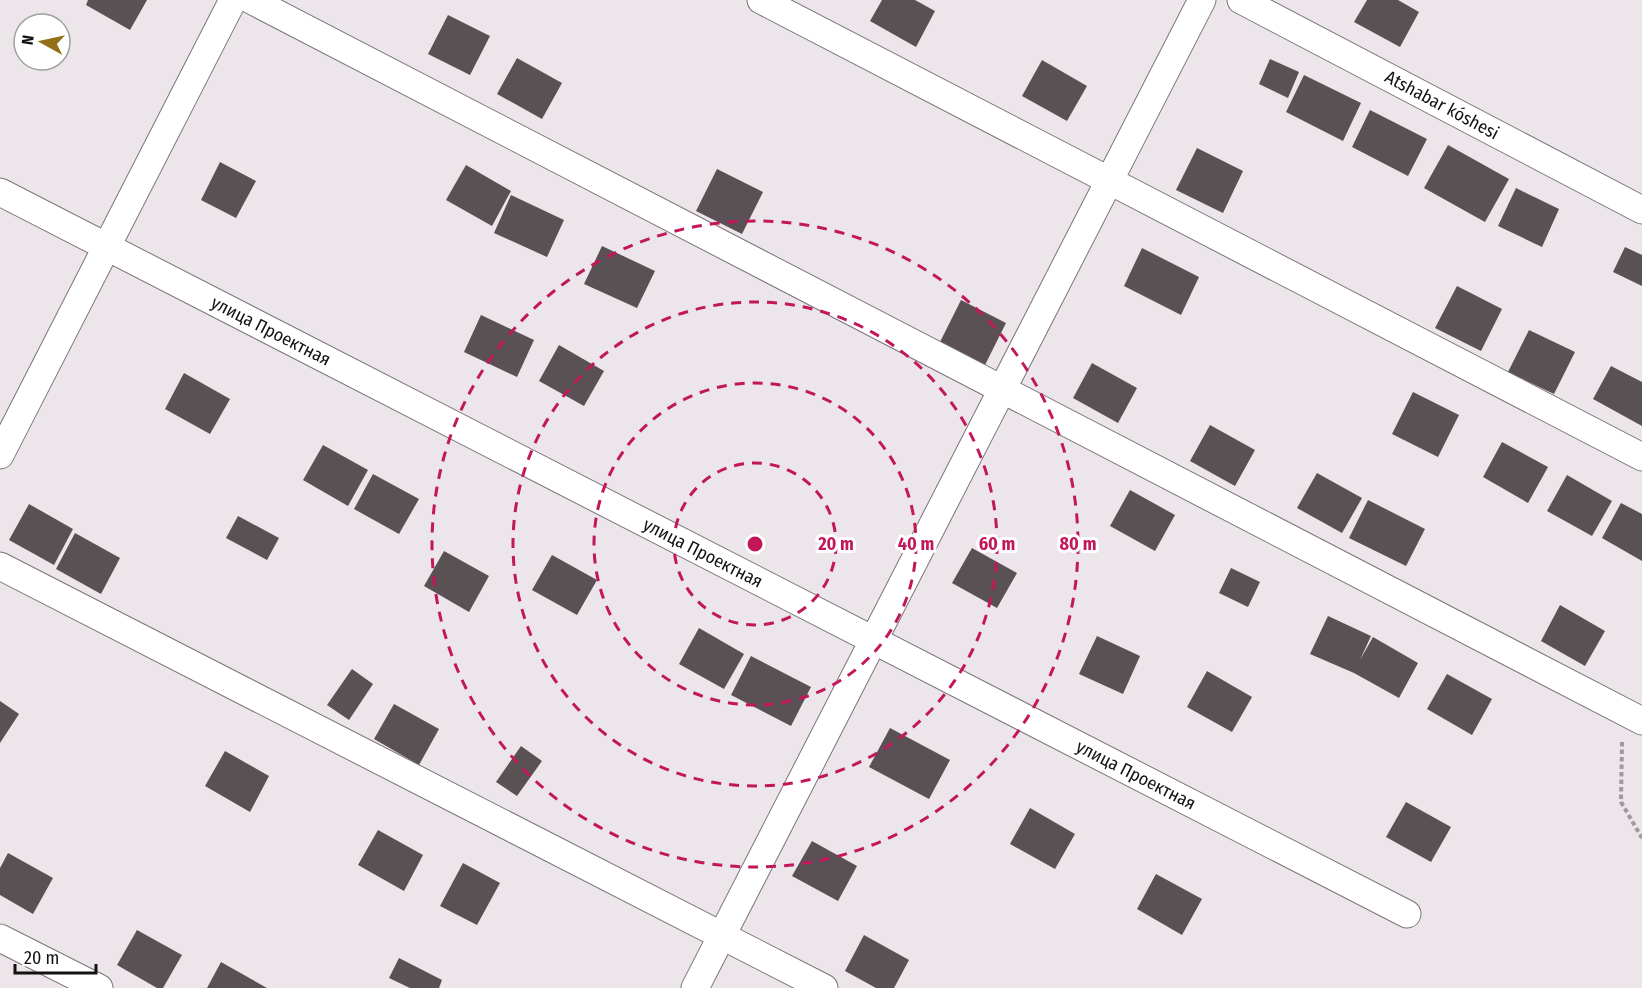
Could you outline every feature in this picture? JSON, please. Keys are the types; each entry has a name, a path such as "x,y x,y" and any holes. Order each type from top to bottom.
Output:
{"street":[{"path":"0,455 233,0"},
{"path":"251,0 1632,716"},
{"path":"761,0 1642,457"},
{"path":"695,988 1202,0"},
{"name":"Atshabar kóshesi","path":"1241,0 1642,210"},
{"name":"улица Проектная","path":"0,192 1407,914"},
{"path":"0,566 824,988"},
{"path":"0,938 99,988"}],"path":[{"path":"1632,716 1622,802 1642,838"}],"building":[{"path":"88,0 147,0 130,30 86,5"},
{"path":"882,0 915,0 935,11 916,47 870,21"},
{"path":"1367,0 1398,0 1419,12 1400,47 1354,22"},
{"path":"448,15 490,36 470,75 428,54"},
{"path":"517,58 562,83 542,119 497,94"},
{"path":"1270,59 1299,72 1288,98 1259,84"},
{"path":"1042,60 1087,86 1067,121 1022,96"},
{"path":"1304,75 1361,103 1343,141 1286,112"},
{"path":"1370,110 1427,139 1408,176 1352,147"},
{"path":"1448,145 1509,179 1485,222 1424,188"},
{"path":"1197,148 1243,171 1223,213 1176,190"},
{"path":"220,162 256,181 236,218 201,200"},
{"path":"466,165 511,191 492,226 446,200"},
{"path":"717,169 763,192 742,234 696,211"},
{"path":"1516,188 1559,209 1542,247 1498,226"},
{"path":"511,195 564,220 547,257 494,233"},
{"path":"602,246 655,271 637,308 584,284"},
{"path":"1625,247 1642,255 1642,286 1613,272"},
{"path":"1142,248 1199,277 1181,315 1124,286"},
{"path":"1457,286 1502,309 1481,351 1435,328"},
{"path":"961,300 1006,323 985,365 940,342"},
{"path":"481,315 534,340 517,377 464,352"},
{"path":"1529,330 1575,352 1554,394 1508,372"},
{"path":"559,345 604,371 584,406 539,381"},
{"path":"1092,363 1137,388 1118,423 1073,398"},
{"path":"1611,366 1642,382 1642,426 1593,399"},
{"path":"184,373 230,399 210,434 165,409"},
{"path":"1413,392 1459,415 1438,457 1392,434"},
{"path":"1210,425 1255,450 1235,486 1190,461"},
{"path":"1502,442 1548,467 1528,503 1483,477"},
{"path":"323,445 368,470 348,506 303,480"},
{"path":"1317,473 1362,498 1342,533 1297,508"},
{"path":"373,474 419,499 399,534 354,509"},
{"path":"1567,475 1612,501 1592,536 1547,511"},
{"path":"1130,490 1175,515 1155,551 1110,526"},
{"path":"1368,500 1425,529 1406,566 1349,538"},
{"path":"1621,503 1642,514 1642,561 1602,538"},
{"path":"29,504 73,529 54,565 9,540"},
{"path":"238,516 279,538 267,560 226,538"},
{"path":"75,533 120,558 101,594 56,569"},
{"path":"972,548 1017,573 997,608 952,583"},
{"path":"444,551 489,576 469,612 424,586"},
{"path":"552,555 597,580 577,615 532,590"},
{"path":"1231,568 1260,582 1248,607 1219,593"},
{"path":"1560,605 1605,631 1585,666 1541,641"},
{"path":"1328,616 1371,636 1360,660 1373,637 1418,663 1399,698 1354,673 1310,654"},
{"path":"699,628 744,654 724,689 679,664"},
{"path":"1097,636 1140,656 1123,694 1079,674"},
{"path":"751,656 811,687 791,726 731,695"},
{"path":"352,669 373,684 349,720 327,705"},
{"path":"1207,671 1252,697 1232,732 1187,707"},
{"path":"1447,674 1492,699 1472,735 1427,709"},
{"path":"0,701 19,714 0,743"},
{"path":"394,704 439,729 419,765 374,739"},
{"path":"890,728 950,760 929,799 869,767"},
{"path":"521,746 542,761 517,796 496,782"},
{"path":"225,751 269,776 250,812 205,786"},
{"path":"1406,802 1451,827 1431,862 1386,837"},
{"path":"1030,808 1075,834 1055,869 1010,844"},
{"path":"378,830 423,855 404,891 358,865"},
{"path":"812,841 857,866 838,901 792,876"},
{"path":"8,853 53,878 33,914 0,895 0,868"},
{"path":"463,863 500,883 477,925 440,906"},
{"path":"1156,874 1202,899 1182,935 1137,909"},
{"path":"137,930 182,955 163,988 157,988 117,965"},
{"path":"864,935 909,960 894,988 876,988 845,971"},
{"path":"399,958 442,980 439,988 410,988 389,978"},
{"path":"221,962 267,988 207,988"}]}
